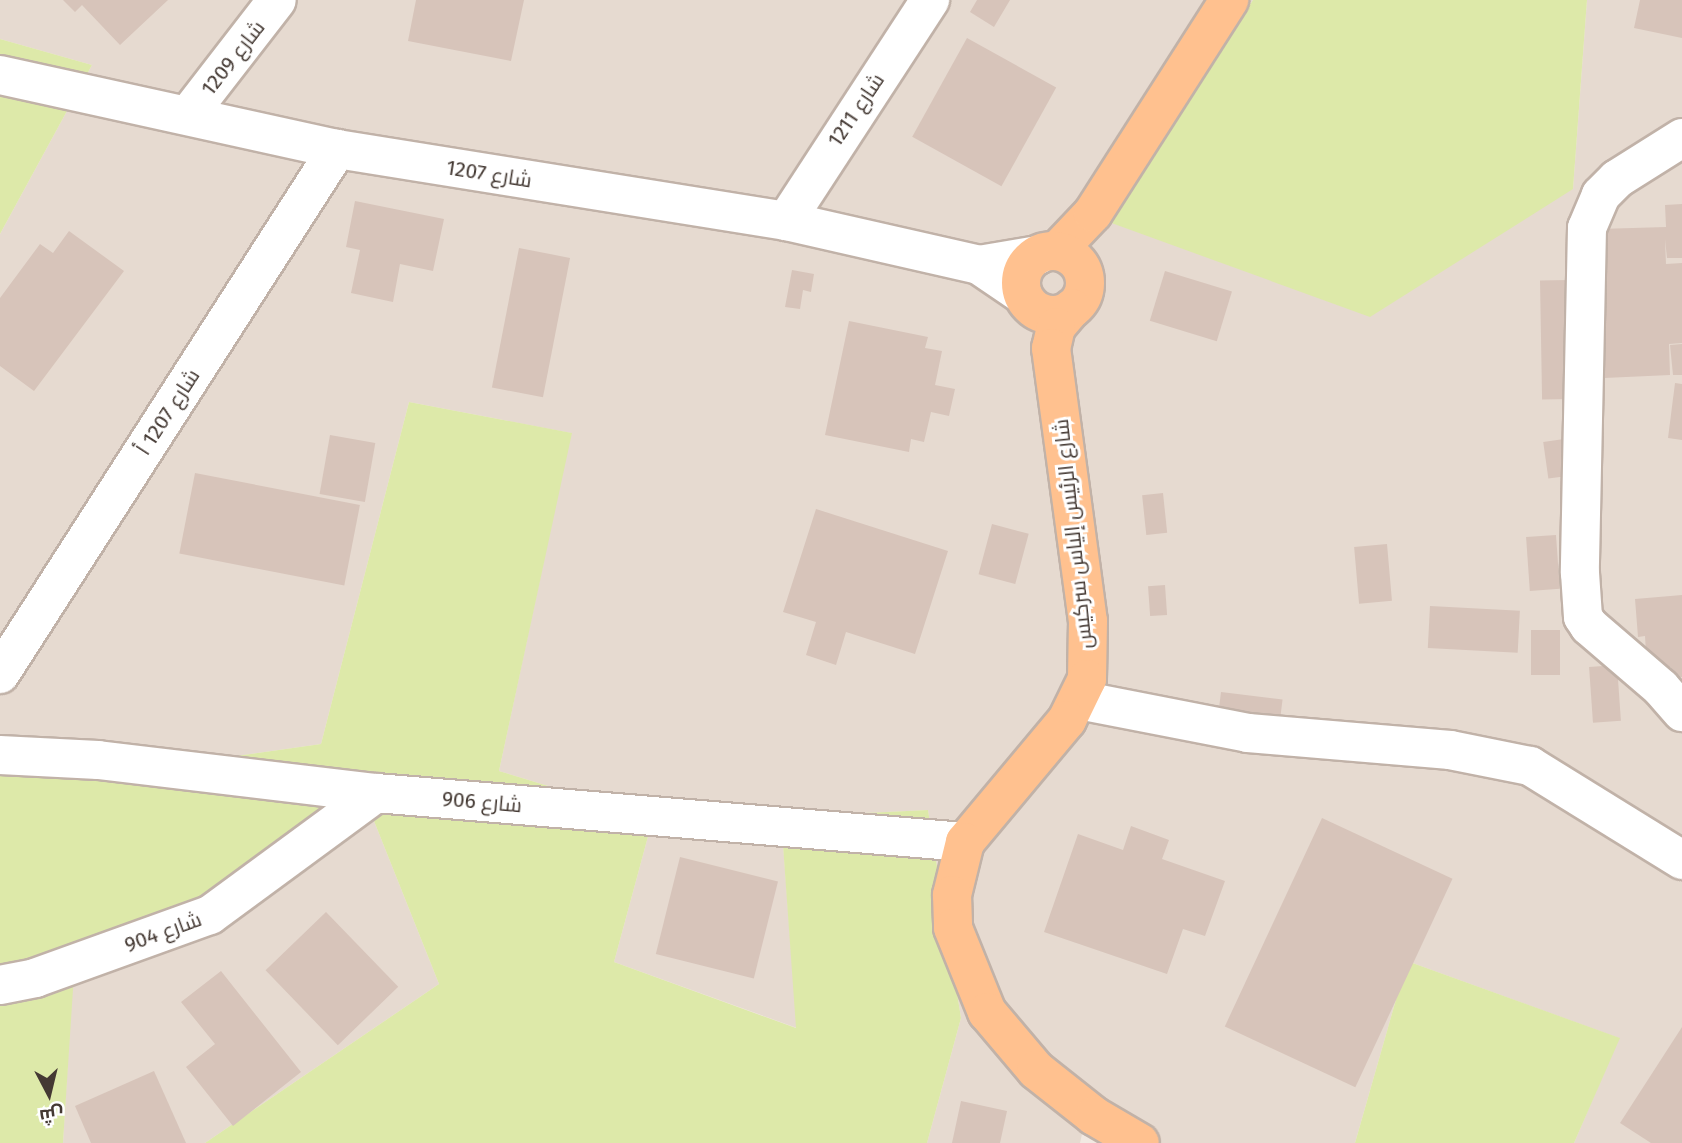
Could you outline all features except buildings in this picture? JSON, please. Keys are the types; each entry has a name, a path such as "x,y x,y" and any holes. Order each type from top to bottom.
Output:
{"main road":[{"path":"1072,309 1052,314 1028,301 1023,272 1059,257 1093,214 1229,0"},
{"path":"1051,348 1056,327 1085,289 1059,257"},
{"name":"شارع الرئيس إلياس سركيس","path":"1028,301 1051,348 1088,621 1087,679 1079,700 965,842 952,895 953,928 987,1012 1036,1070 1094,1116 1140,1143"}],"street":[{"name":"شارع 1209","path":"188,115 277,0"},
{"name":"شارع 1211","path":"786,221 930,0"},
{"name":"شارع 1207","path":"0,75 337,149 786,221 979,265 1059,257"},
{"path":"1682,138 1617,179 1601,195 1587,228 1580,573 1583,617 1589,626 1661,688 1682,712"},
{"name":"شارع 1207 أ","path":"0,674 337,149"},
{"name":"شارع 1207","path":"979,265 1028,301"},
{"path":"1079,700 1248,733 1450,750 1530,766 1682,860"},
{"name":"شارع 906","path":"0,755 98,760 376,793 965,842"},
{"name":"شارع 904","path":"0,985 35,978 210,915 376,793"}],"shaded area":[{"path":"0,0 1253,0 1106,220 1573,189 1587,0 1682,0 1682,1143 1574,1143 1619,1038 1407,961 1355,1143 1148,1143 1087,1112 1080,1143 927,1143 961,1018 928,810 781,817 797,1028 614,962 653,818 499,771 571,433 409,402 321,744 201,761 0,759 0,234 92,65 0,39"},
{"path":"372,816 439,984 205,1143 63,1143 73,974"}],"green space":[{"path":"1253,0 1587,0 1573,189 1370,317 1106,221"},
{"path":"0,39 92,65 0,234"},
{"path":"409,402 572,433 499,771 653,818 614,962 796,1028 781,817 928,810 961,1018 927,1143 205,1143 439,984 372,816 74,974 63,1143 0,1143 0,759 201,761 321,744"},
{"path":"1407,961 1620,1038 1574,1143 1355,1143"}]}
